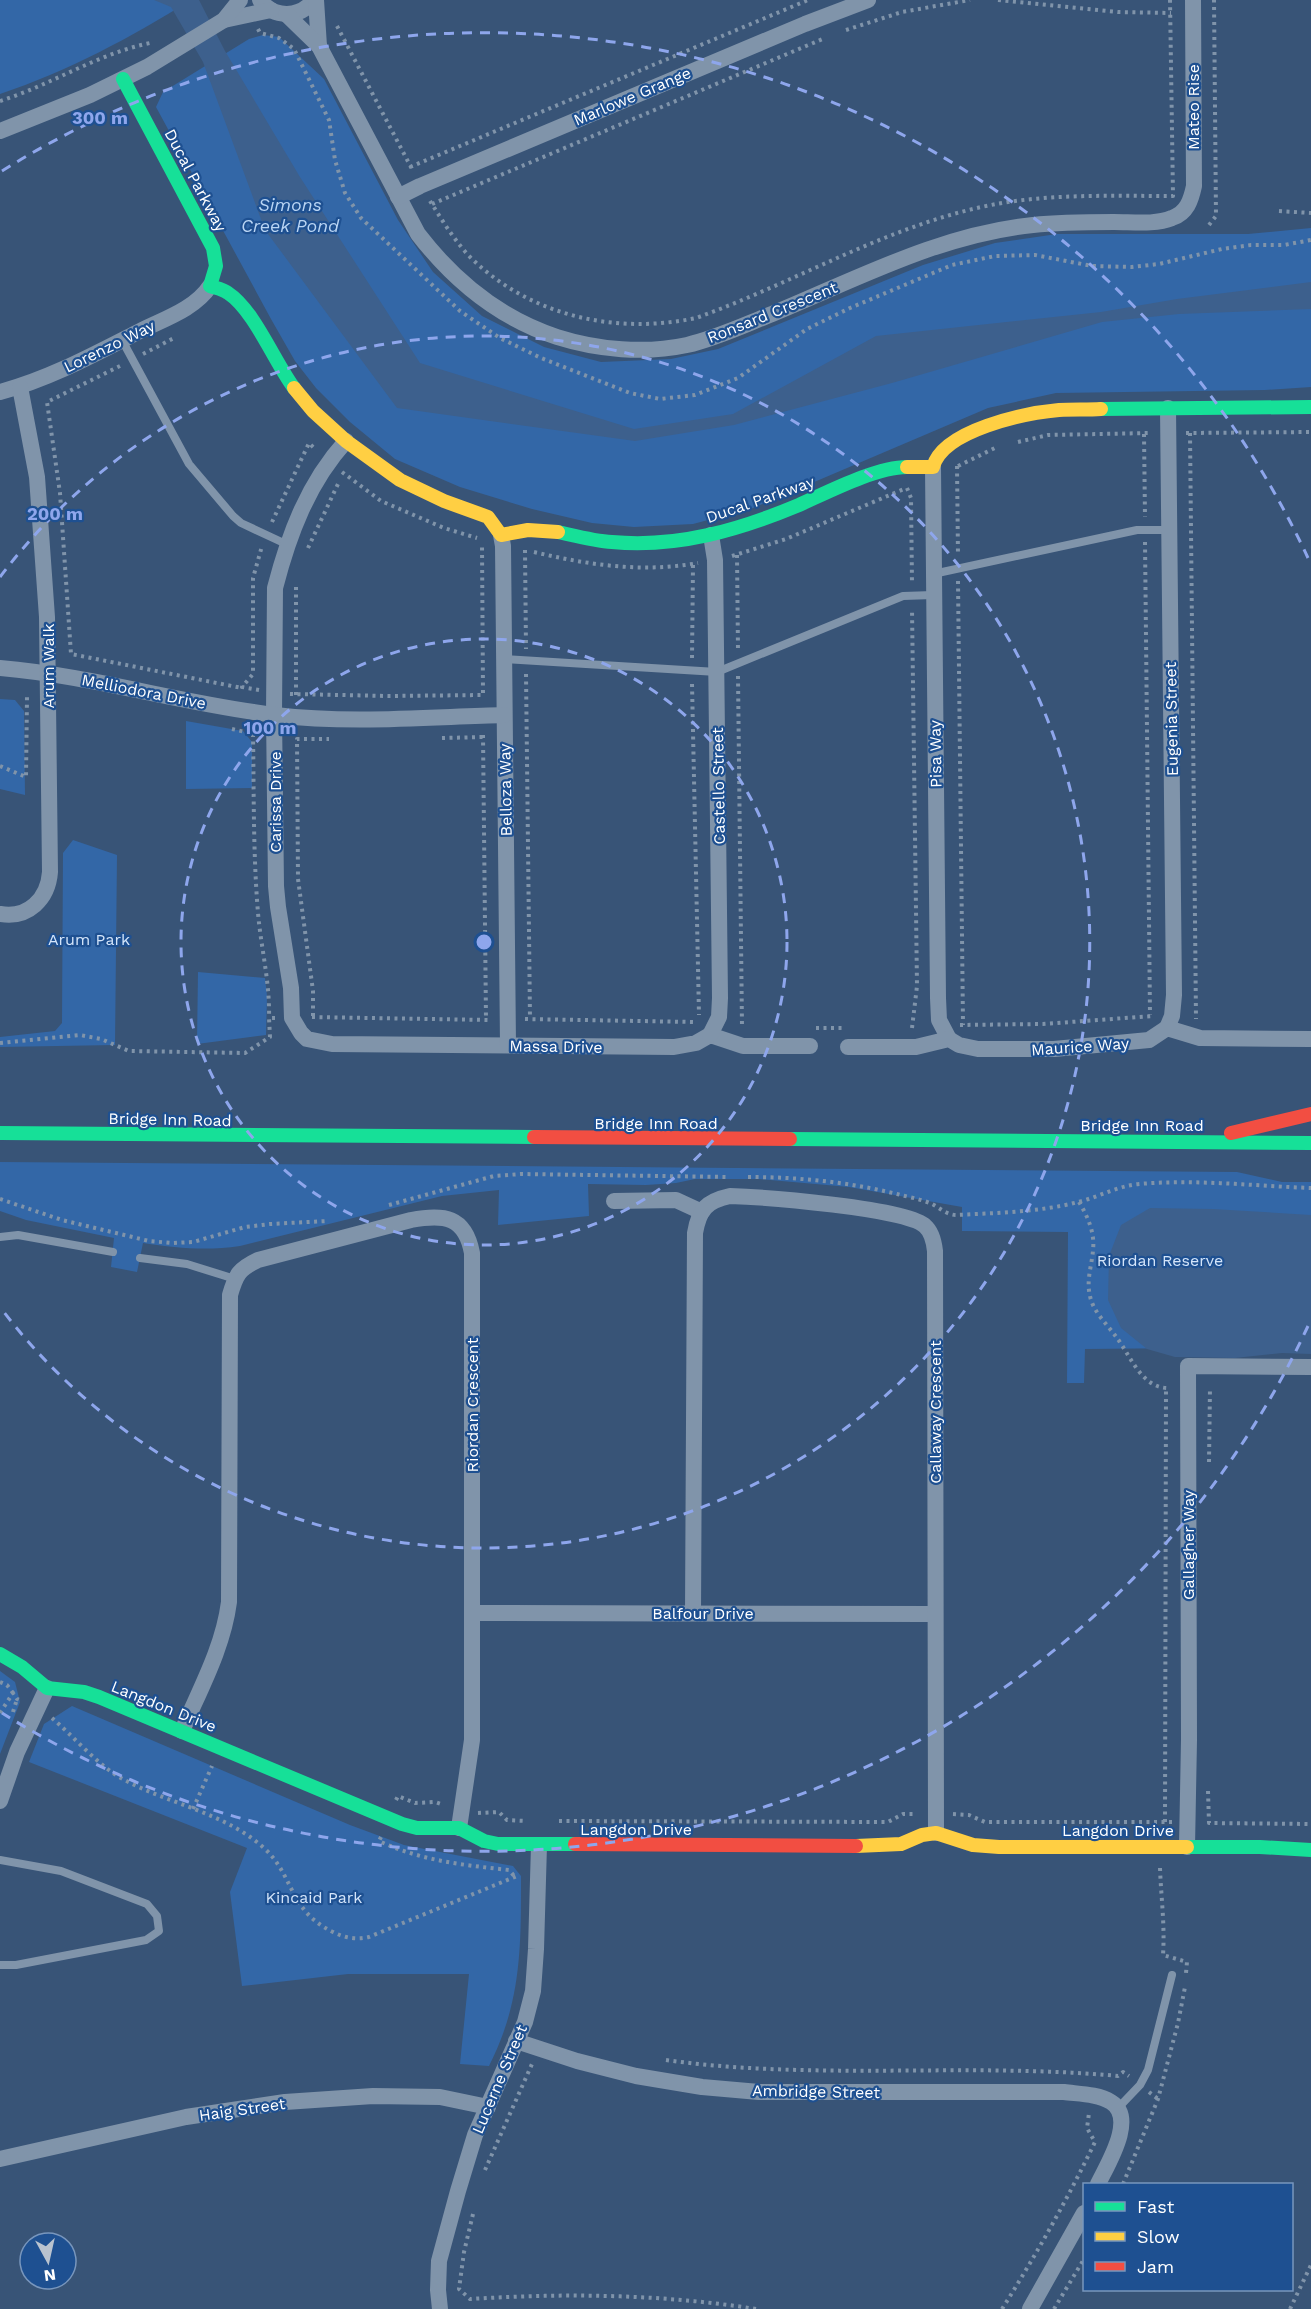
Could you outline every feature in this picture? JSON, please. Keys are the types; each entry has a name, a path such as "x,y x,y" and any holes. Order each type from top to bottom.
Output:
{"street":[{"path":"224,20 240,0"},
{"path":"0,131 123,79 224,20 273,8 303,10 315,0"},
{"name":"Ronsard Crescent","path":"315,0 319,46 418,234 437,259 460,282 494,309 534,329 570,341 607,348 638,350 686,345 719,335 897,262 962,238 1009,228 1058,223 1160,222 1174,218 1184,211"},
{"name":"Marlowe Grange","path":"398,197 806,24 868,0"},
{"name":"Mateo Rise","path":"1184,211 1191,201 1194,186 1193,0"},
{"name":"Ronsard Crescent","path":"273,8 319,46"},
{"name":"Ducal Parkway","path":"123,79 213,248 216,266 210,286"},
{"path":"210,286 226,292 246,309 277,364 293,387 313,411 345,441 400,480 444,501 488,517 502,541"},
{"name":"Lorenzo Way","path":"0,392 50,375 122,340 185,308 198,300 210,286"},
{"name":"Arum Walk","path":"0,914 10,916 29,910 38,903 49,883 47,617 37,477 20,387"},
{"path":"932,472 938,454 948,445 966,435 1008,419 1059,410 1311,407"},
{"name":"Eugenia Street","path":"1168,408 1174,995 1169,1022"},
{"name":"Carissa Drive","path":"301,1034 292,1018 291,988 276,886 274,588 286,544 316,479 327,461 345,441"},
{"name":"Ducal Parkway","path":"502,541 514,530 539,530 579,538 637,543 682,540 754,523 896,467 932,472"},
{"name":"Pisa Way","path":"932,472 938,998 945,1032"},
{"name":"Castello Street","path":"708,1027 720,998 715,560 711,535"},
{"name":"Belloza Way","path":"502,541 508,1045"},
{"name":"Melliodora Drive","path":"0,668 48,673 236,709 306,718 504,715"},
{"path":"1169,1022 1200,1038 1311,1039"},
{"name":"Maurice Way","path":"945,1032 958,1045 978,1049 1054,1049 1149,1040 1169,1022"},
{"path":"708,1027 743,1046 810,1046"},
{"name":"Massa Drive","path":"301,1034 307,1039 332,1044 674,1047 696,1043 708,1027"},
{"path":"848,1047 916,1047 945,1032"},
{"path":"1192,1141 1311,1114"},
{"name":"Bridge Inn Road","path":"0,1133 1311,1143"},
{"name":"Callaway Crescent","path":"702,1212 715,1200 730,1196 880,1211 908,1216 925,1225 933,1239 935,1251 936,1833"},
{"path":"614,1201 676,1200 702,1212 697,1218 695,1233 693,1613"},
{"name":"Riordan Crescent","path":"235,1280 243,1268 258,1260 431,1216 446,1218 460,1224 469,1239 472,1253 472,1740 459,1828"},
{"path":"182,1731 220,1642 229,1602 230,1295 235,1280"},
{"name":"Gallagher Way","path":"1186,1847 1189,1740 1188,1366 1311,1367"},
{"name":"Balfour Drive","path":"472,1613 934,1614"},
{"path":"0,1654 22,1667 47,1689 17,1752 0,1801"},
{"name":"Langdon Drive","path":"47,1689 92,1695 402,1824 417,1828 459,1828 484,1841 498,1844 873,1846 901,1844 922,1835 936,1833 984,1846 1311,1850"},
{"name":"Lucerne Street","path":"440,2309 439,2261 475,2135 525,2022 533,1991 539,1845"},
{"name":"Ambridge Street","path":"516,2041 577,2061 636,2076 702,2087 759,2092 1053,2092 1091,2095 1111,2102 1118,2108"},
{"name":"Haig Street","path":"0,2159 186,2117 285,2102 406,2096 440,2097 488,2107"},
{"path":"1098,2183 1121,2132 1122,2123 1118,2108"},
{"path":"1030,2309 1083,2215"}],"lane":[{"path":"122,340 189,464 241,523 286,544"},
{"path":"933,574 1145,529 1169,530"},
{"path":"504,659 717,672 903,596 933,595"},
{"path":"0,1237 18,1235 113,1252"},
{"path":"140,1257 187,1264 235,1280"},
{"path":"0,1860 61,1871 147,1904 157,1916 159,1931 146,1940 16,1965 0,1965"},
{"path":"1118,2108 1140,2085 1149,2070 1172,1975"}],"path":[{"path":"410,167 808,0"},
{"path":"432,204 835,34 902,12 970,0"},
{"path":"998,0 1118,12 1171,13"},
{"path":"335,16 339,33 420,186 451,235 469,255 490,275 517,293 573,317 609,323 643,325 696,318 908,230 972,210 1008,202 1043,199 1173,196 1170,0"},
{"path":"1209,225 1216,216 1214,0"},
{"path":"249,14 260,33 279,38 294,49 329,120 335,160 345,193 361,218 460,311 500,338 541,358 630,393 660,399 695,395 738,378 807,329 850,308 952,265 994,256 1035,255 1092,266 1132,267 1160,264 1222,249 1251,245 1284,245 1311,240"},
{"path":"0,101 22,94 113,52 155,42"},
{"path":"1279,211 1311,213"},
{"path":"184,332 48,402 60,492 71,654 242,687 296,695 483,694"},
{"path":"1010,444 1048,435 1311,432"},
{"path":"1190,433 1196,1019"},
{"path":"1144,434 1150,1015"},
{"path":"233,729 242,687 253,674 253,579 266,534 309,443 327,461 381,501 444,528 482,539 486,1020"},
{"path":"502,541 562,560 597,566 644,568 715,560 786,539 907,488 932,472 957,466 1000,446"},
{"path":"957,466 963,1025"},
{"path":"305,555 344,473"},
{"path":"907,488 911,498 916,986 912,1028"},
{"path":"525,550 530,1019"},
{"path":"737,555 742,1027"},
{"path":"693,564 692,671 708,1027"},
{"path":"296,695 295,600 297,583"},
{"path":"0,766 27,777 27,697"},
{"path":"436,738 483,737"},
{"path":"313,1017 311,973 298,879 297,739 329,739"},
{"path":"900,1028 945,1032 963,1025 1043,1024 1150,1015 1169,1022 1207,1019"},
{"path":"0,1043 80,1035 101,1039 129,1051 244,1053 270,1036 269,1018 313,1017 530,1019 748,1028"},
{"path":"810,1028 855,1028"},
{"path":"1079,1202 1087,1215 1093,1240 1089,1278 1091,1300 1096,1311 1119,1340 1136,1368 1160,1388 1187,1388"},
{"path":"1163,1955 1165,1922 1162,1910 1160,1847 1163,1822 1166,1388"},
{"path":"1208,1467 1210,1388"},
{"path":"0,1682 7,1685 16,1698"},
{"path":"0,1713 13,1693"},
{"path":"38,1707 116,1775 226,1824 261,1845 277,1863 300,1905 310,1916 323,1927 354,1939 369,1937 524,1874 538,1873"},
{"path":"193,1809 220,1747"},
{"path":"1208,1789 1209,1823 1311,1824"},
{"path":"483,2176 538,2049"},
{"path":"660,2060 752,2070 1094,2073 1087,2128 1095,2142 1038,2253 1002,2309"},
{"path":"475,2205 464,2253 459,2289 470,2299 580,2295 684,2300 756,2309"},
{"path":"1054,2309 1083,2261"},
{"path":"1290,2309 1311,2265"}],"green space":[{"path":"0,0 191,0 98,53 0,94"},
{"path":"263,35 279,37 324,79 398,220 433,272 482,316 544,347 601,362 671,359 718,349 923,265 995,243 1057,234 1248,234 1311,228 1311,387 1265,390 1056,393 988,408 753,508 693,524 634,527 592,523 532,509 460,487 395,459 350,422 316,388 295,361 271,319 156,107 163,92 249,39"},
{"path":"0,699 15,700 24,711 25,795 0,789"},
{"path":"186,721 243,731 252,742 252,788 186,789"},
{"name":"Arum Park","path":"73,840 117,855 115,1045 0,1047 0,1037 55,1031 62,1023 63,853"},
{"path":"198,972 265,978 266,1035 197,1044"},
{"name":"Riordan Reserve","path":"0,1162 1237,1172 1282,1182 1311,1182 1311,1347 1085,1349 1084,1383 1067,1383 1068,1232 962,1231 962,1207 849,1187 759,1179 695,1179 646,1185 588,1184 589,1216 498,1225 499,1190 442,1196 240,1246 192,1248 143,1243 137,1272 111,1267 114,1238 26,1220 0,1211"},
{"path":"0,1671 15,1682 20,1702 0,1754"},
{"name":"Kincaid Park","path":"72,1706 350,1825 404,1845 513,1866 521,1876 520,1950 514,1996 508,2019 489,2066 460,2064 469,1974 348,1974 242,1986 230,1892 247,1848 29,1762 44,1724"}],"water":[{"name":"Simons Creek Pond","path":"154,0 199,0 225,51 300,177 420,363 634,429 733,414 876,336 1101,312 1177,299 1311,282 1311,309 1179,314 1102,322 892,383 734,425 635,441 397,408 265,230 203,62 171,7"},
{"path":"1150,1208 1311,1215 1311,1354 1282,1353 1235,1358 1175,1357 1147,1349 1121,1328 1108,1300 1109,1256 1121,1225"}],"traffic: fast":[{"path":"123,79 213,248 216,266 210,286 226,292 246,311 294,388"},
{"path":"1101,409 1311,407"},
{"path":"558,532 612,542 684,540 754,522 867,476 881,471 907,467"},
{"path":"0,1133 534,1137"},
{"path":"790,1139 1311,1143"},
{"path":"0,1654 22,1667 47,1688 84,1692 99,1697 402,1824 417,1828 459,1828 484,1841 498,1844 575,1844"},
{"path":"1187,1847 1311,1850"}],"traffic: slow":[{"path":"294,388 313,411 346,441 400,480 444,501 488,517 501,535 528,530 558,532"},
{"path":"907,467 933,467 940,454 952,443 968,433 1007,420 1059,410 1101,409"},
{"path":"856,1846 901,1844 922,1835 936,1833 973,1845 999,1847 1187,1847"}],"traffic: jam":[{"path":"1231,1133 1311,1114"},
{"path":"534,1137 790,1139"},
{"path":"575,1844 856,1846"}]}
